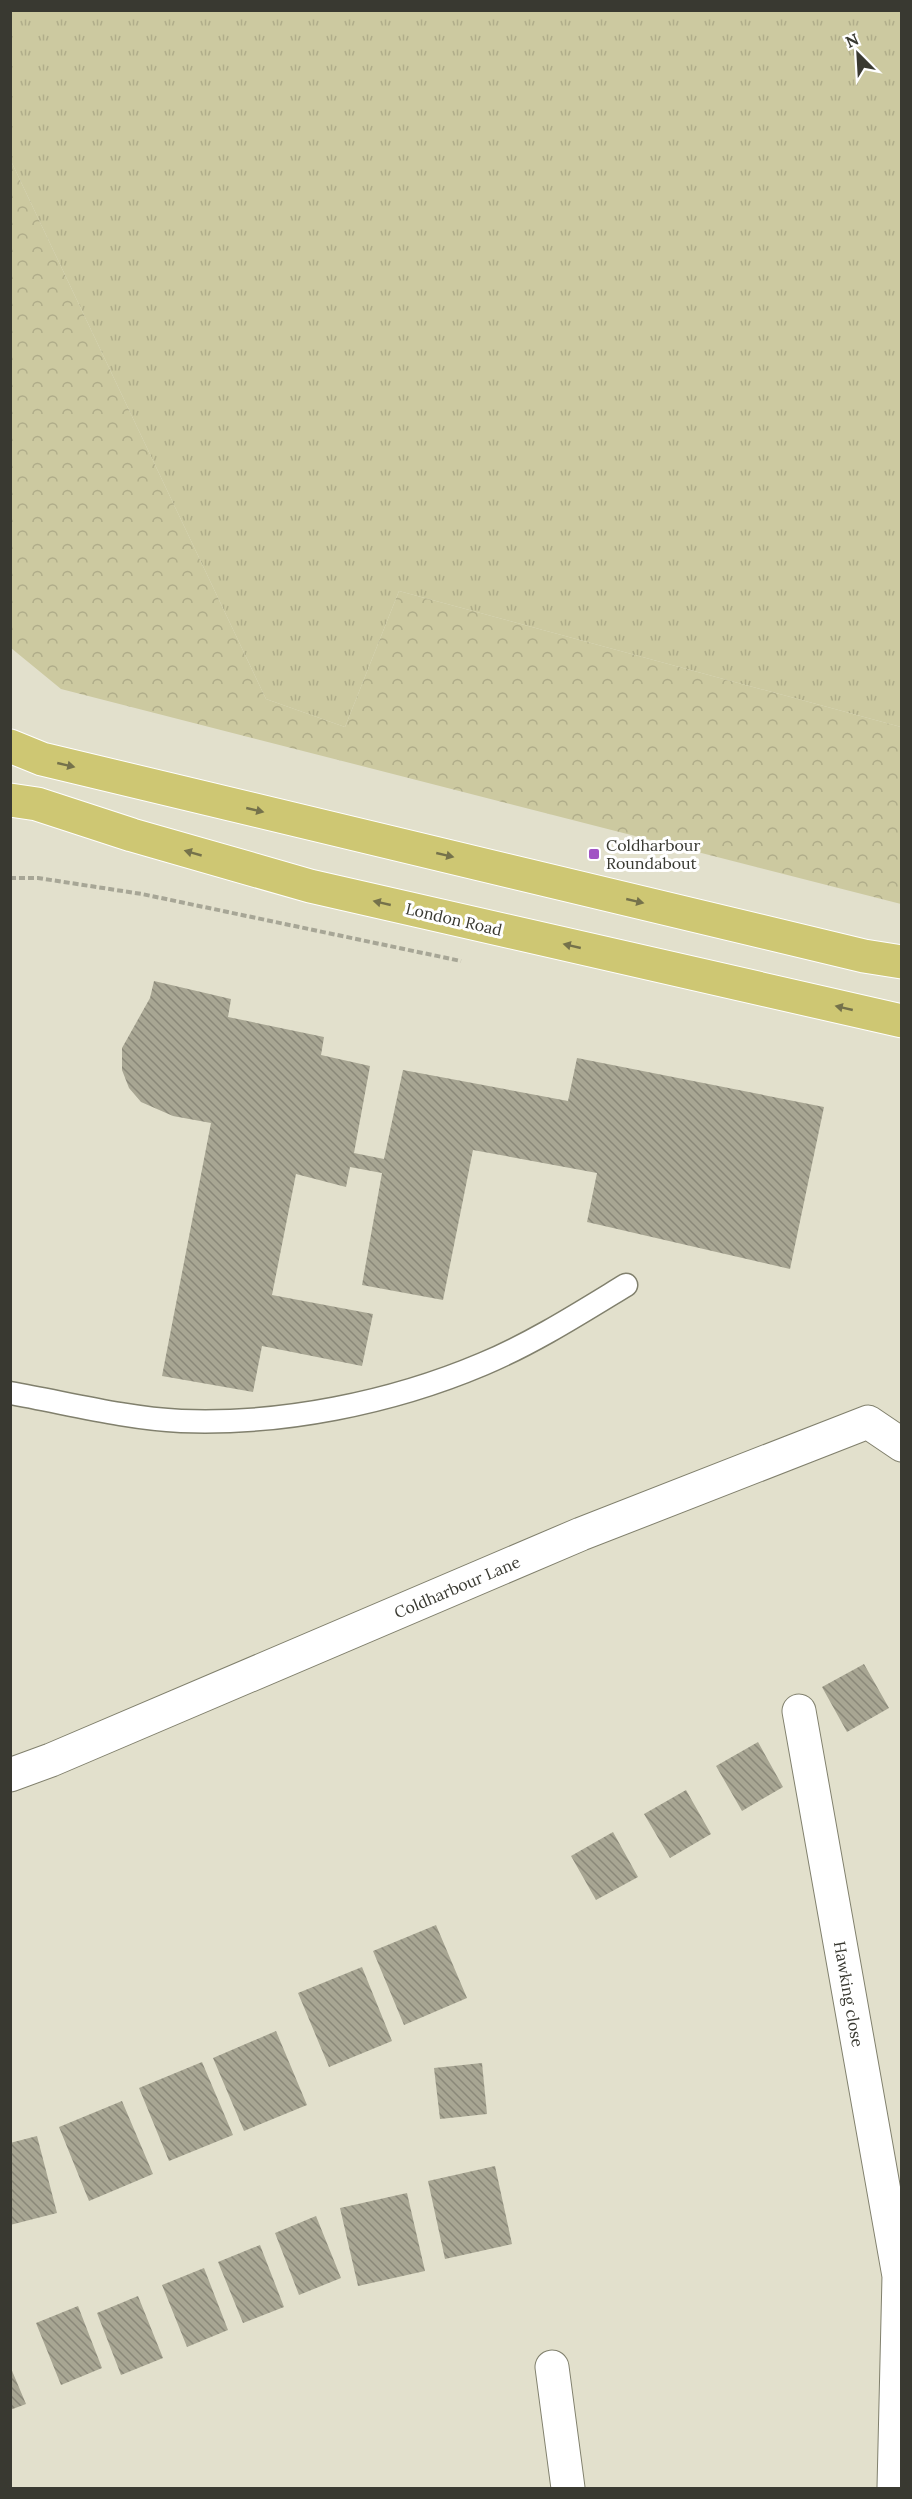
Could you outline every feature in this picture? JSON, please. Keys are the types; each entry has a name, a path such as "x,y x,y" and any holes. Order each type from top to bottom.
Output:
{"main road":[{"path":"10,746 53,762 864,956 902,962"},
{"name":"London Road","path":"10,800 37,804 132,835 310,886 902,1022"}],"street":[{"name":"Coldharbour Lane","path":"10,1775 51,1760 581,1534 868,1422 902,1445"},
{"name":"Hawking close","path":"799,1711 900,2276 894,2488"},
{"path":"552,2367 568,2488"}],"lane":[{"path":"10,1393 83,1408 181,1421 287,1417 410,1391 484,1364 567,1321 626,1285"}],"path":[{"path":"10,878 38,878 142,894 469,963"}],"green space":[{"path":"11,11 901,11 901,727 399,591 345,727 266,699 11,161"},
{"path":"11,161 266,699 345,727 399,591 901,727 901,904 61,689 11,648"}],"building":[{"path":"154,981 231,999 228,1017 324,1037 321,1055 370,1066 354,1153 384,1159 403,1070 568,1101 577,1058 824,1107 790,1269 587,1222 597,1173 473,1150 443,1300 362,1285 382,1173 350,1167 346,1187 296,1174 272,1295 373,1314 362,1366 262,1346 253,1392 162,1376 211,1123 173,1116 141,1102 129,1088 122,1070 122,1048 150,998"},
{"path":"864,1664 889,1708 847,1732 822,1687"},
{"path":"758,1742 783,1787 742,1811 716,1766"},
{"path":"686,1790 711,1834 670,1858 644,1814"},
{"path":"613,1832 638,1877 596,1900 571,1856"},
{"path":"436,1925 467,1998 404,2025 373,1951"},
{"path":"362,1967 392,2041 329,2067 298,1993"},
{"path":"276,2031 307,2105 244,2131 213,2058"},
{"path":"202,2062 233,2135 169,2161 139,2088"},
{"path":"482,2063 487,2114 440,2119 434,2068"},
{"path":"122,2101 153,2174 89,2201 59,2127"},
{"path":"37,2136 57,2213 10,2225 10,2143"},
{"path":"495,2166 512,2244 445,2259 428,2181"},
{"path":"407,2193 425,2271 358,2286 340,2208"},
{"path":"316,2216 341,2278 299,2295 275,2233"},
{"path":"260,2245 284,2307 243,2323 218,2262"},
{"path":"204,2268 228,2330 187,2347 162,2285"},
{"path":"138,2296 163,2358 121,2375 97,2313"},
{"path":"78,2306 102,2368 61,2385 36,2323"},
{"path":"10,2366 26,2404 10,2410"}],"place":[{"name":"Coldharbour Roundabout","path":"594,854"}]}
